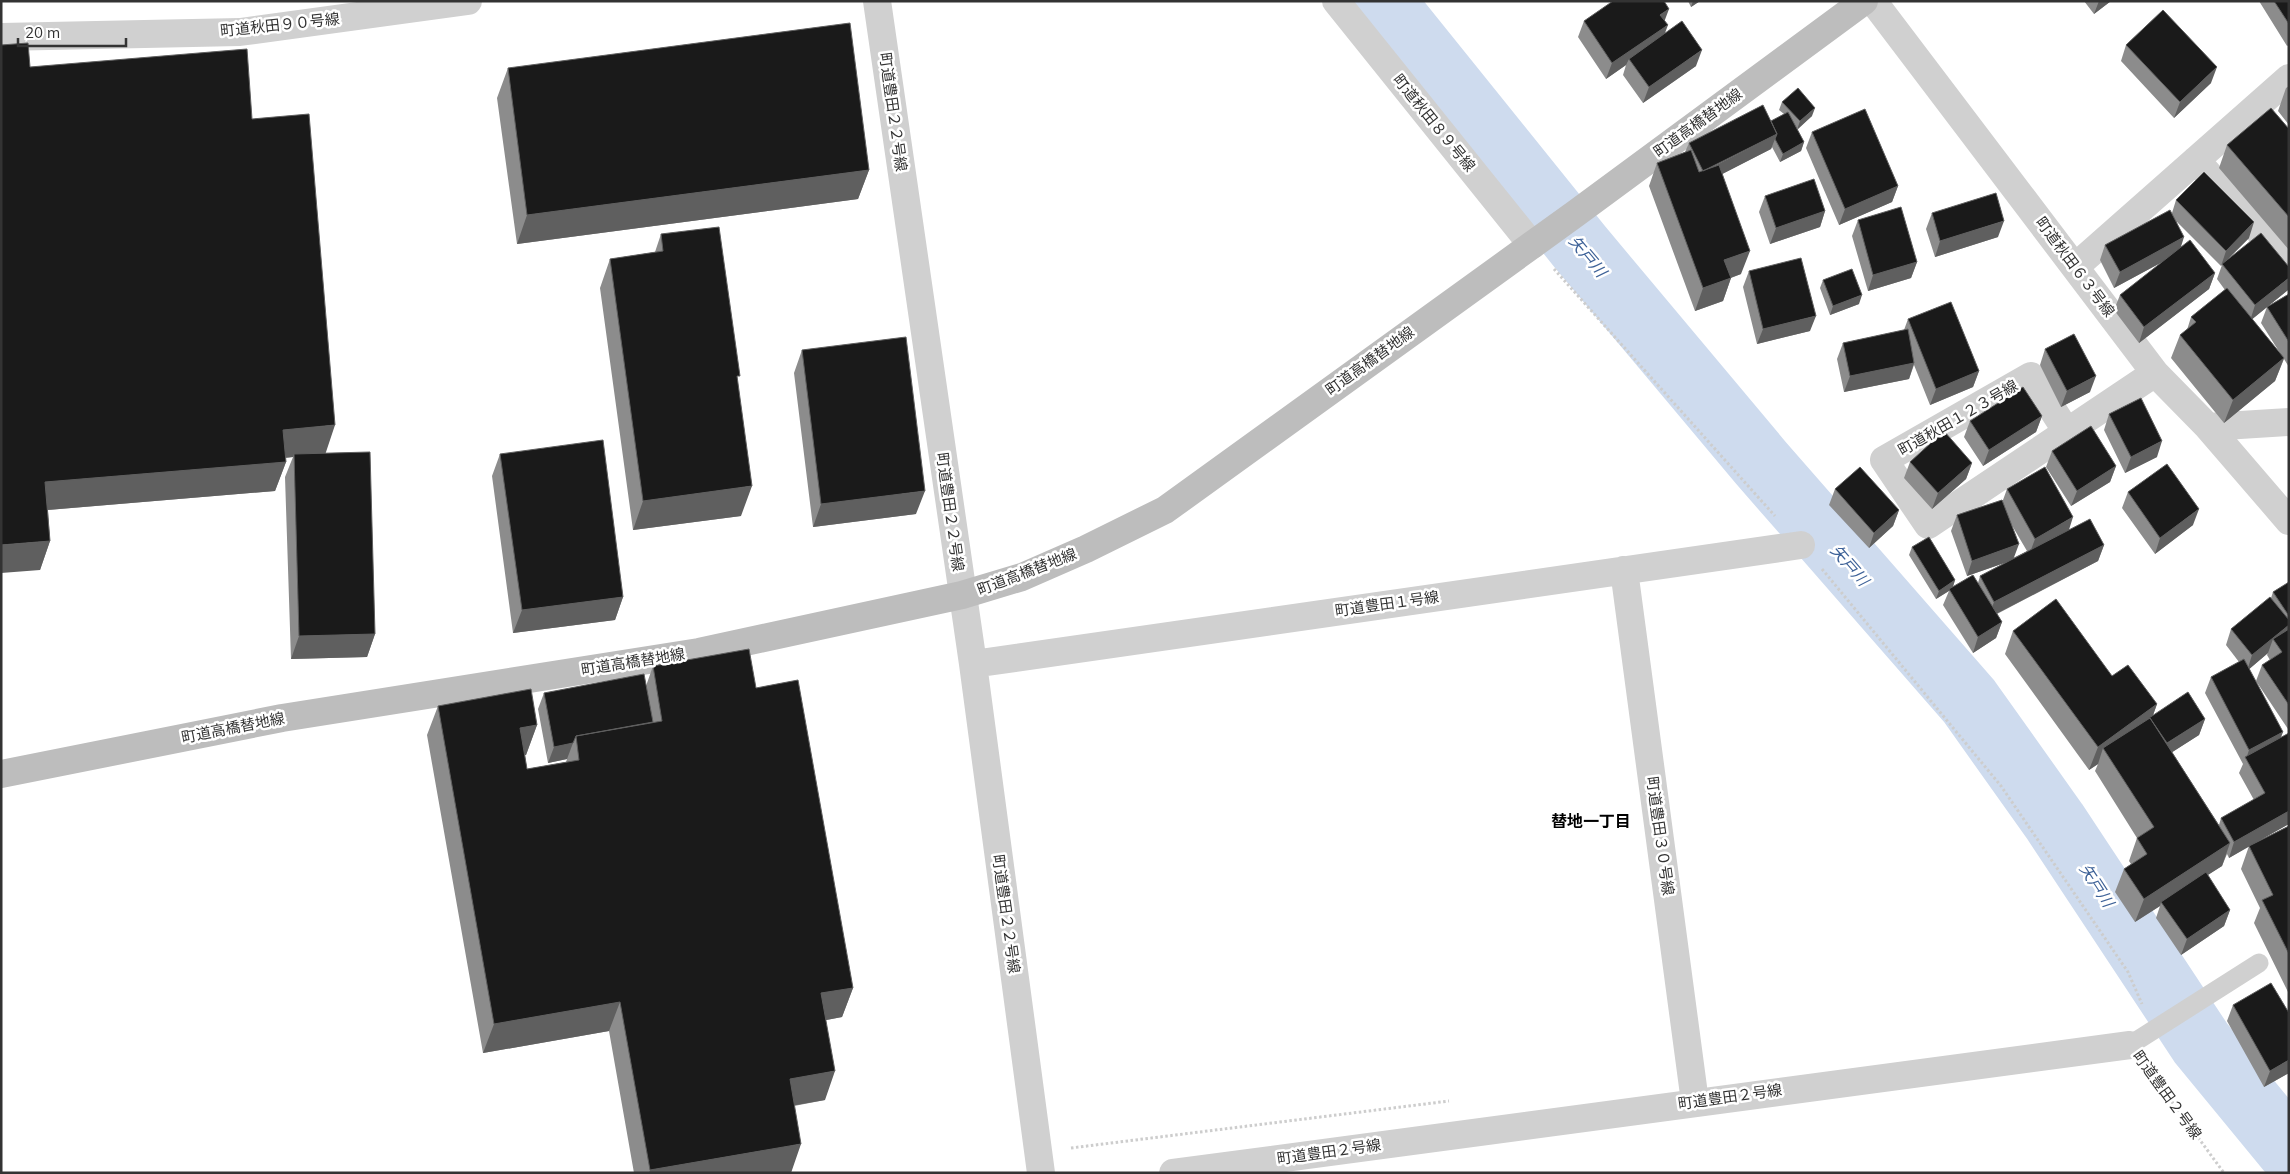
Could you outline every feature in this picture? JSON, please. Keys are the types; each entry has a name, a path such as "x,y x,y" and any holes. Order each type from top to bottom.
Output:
{"street":[{"name":"町道秋田９０号線","path":"1,37 240,32 468,1"},
{"name":"町道豊田２２号線","path":"877,1 973,664 1040,1162"},
{"name":"町道秋田８９号線","path":"1336,1 1532,245"},
{"name":"町道高橋替地線","path":"1,774 282,718 700,652 962,595 1022,577 1086,549 1165,510 1575,214 1864,1"},
{"name":"町道秋田６３号線","path":"1873,1 2155,373 2208,428 2289,522"},
{"path":"2075,267 2289,78"},
{"path":"2196,160 2289,266"},
{"name":"町道秋田１２３号線","path":"2067,432 2030,376 1884,460 1928,525 2067,432 2155,373"},
{"path":"2208,428 2289,422"},
{"name":"町道豊田１号線","path":"973,664 1801,545"},
{"name":"町道豊田３０号線","path":"1624,570 1695,1102"},
{"name":"町道豊田２号線","path":"1174,1173 2130,1045"}],"lane":[{"path":"2130,1045 2259,963"}],"path":[{"path":"1532,245 1801,545 2001,786 2128,972 2156,1028"},
{"name":"町道豊田２号線","path":"2130,1045 2224,1173"},
{"path":"1040,1162 1454,1100"}],"building":[{"path":"1613,1 1664,1 1669,9 1660,15 1668,25 1612,63 1584,21"},
{"path":"2274,1 2289,1 2289,24"},
{"path":"2163,10 2217,67 2180,102 2126,45"},
{"path":"1682,21 1702,50 1649,87 1629,59"},
{"path":"850,23 869,170 527,215 508,68"},
{"path":"28,43 30,67 247,49 252,119 309,114 335,425 283,430 286,462 45,482 50,541 1,545 1,45"},
{"path":"1798,88 1815,108 1800,121 1782,102"},
{"path":"1763,105 1777,134 1703,171 1689,143"},
{"path":"2271,108 2289,129 2289,217 2227,145"},
{"path":"1865,109 1898,186 1845,209 1812,132"},
{"path":"1788,112 1804,142 1783,154 1775,139 1777,134 1771,121"},
{"path":"1691,150 1699,172 1719,165 1750,251 1724,260 1731,278 1703,288 1657,163"},
{"path":"2204,172 2254,222 2226,251 2176,200"},
{"path":"1814,179 1825,211 1776,228 1765,196"},
{"path":"1996,193 2004,221 1940,241 1932,213"},
{"path":"1901,207 1917,262 1873,275 1858,220"},
{"path":"2170,210 2184,237 2120,272 2105,245"},
{"path":"719,227 740,376 737,376 752,486 643,501 610,259 663,251 661,234"},
{"path":"2261,233 2289,267 2289,278 2255,305 2222,264"},
{"path":"2190,240 2215,273 2144,327 2120,295"},
{"path":"1801,258 1816,316 1763,329 1749,271"},
{"path":"1852,269 1862,295 1833,306 1823,280"},
{"path":"2227,288 2284,358 2233,400 2180,335 2196,322 2191,317"},
{"path":"2289,294 2289,342 2267,307"},
{"path":"1951,302 1979,371 1936,389 1908,319"},
{"path":"1908,329 1914,363 1850,376 1843,343"},
{"path":"2074,334 2096,376 2067,391 2045,349"},
{"path":"906,337 925,491 821,504 802,350"},
{"path":"2023,387 2042,416 1989,450 1970,421"},
{"path":"2141,398 2162,441 2131,457 2109,414"},
{"path":"2091,426 2116,466 2077,491 2052,451"},
{"path":"1944,431 1972,463 1938,493 1910,462"},
{"path":"603,440 623,597 522,610 500,454"},
{"path":"370,452 375,634 299,636 294,454"},
{"path":"2167,464 2199,509 2160,538 2128,492"},
{"path":"1860,467 1899,510 1874,533 1835,489"},
{"path":"2045,467 2073,517 2035,539 2007,489"},
{"path":"2002,500 2019,544 1972,561 1957,515"},
{"path":"2090,519 2104,545 1994,602 1980,576"},
{"path":"1929,537 1955,580 1939,591 1912,547"},
{"path":"1973,575 2002,622 1978,637 1949,589"},
{"path":"2289,582 2289,616 2273,592"},
{"path":"2270,597 2289,620 2289,625 2252,655 2231,629"},
{"path":"2056,599 2112,676 2128,665 2157,704 2098,747 2013,631"},
{"path":"2289,629 2289,705 2262,665 2282,652 2273,639"},
{"path":"749,649 756,688 798,680 853,988 821,993 835,1071 790,1079 801,1144 650,1170 620,1002 494,1024 438,706 531,689 537,725 520,728 527,769 579,760 576,736 662,721 653,666"},
{"path":"2244,659 2283,732 2249,750 2211,677"},
{"path":"644,674 653,722 576,736 573,743 554,747 544,693"},
{"path":"2188,692 2205,719 2167,743 2149,718"},
{"path":"2150,718 2230,843 2144,899 2124,869 2147,854 2137,838 2154,827 2103,748"},
{"path":"2289,733 2289,811 2234,842 2221,818 2265,793 2245,757"},
{"path":"2289,826 2289,954 2262,900 2273,895 2249,846"},
{"path":"2206,872 2230,910 2187,939 2161,902"},
{"path":"2271,983 2289,1013 2289,1060 2270,1071 2233,1005"}],"waterway":[{"name":"矢戸川","path":"1382,1 1580,247 1761,463 1969,701 2055,822 2201,1043 2289,1150"}],"district":[{"name":"替地一丁目","path":"1591,821"}]}
